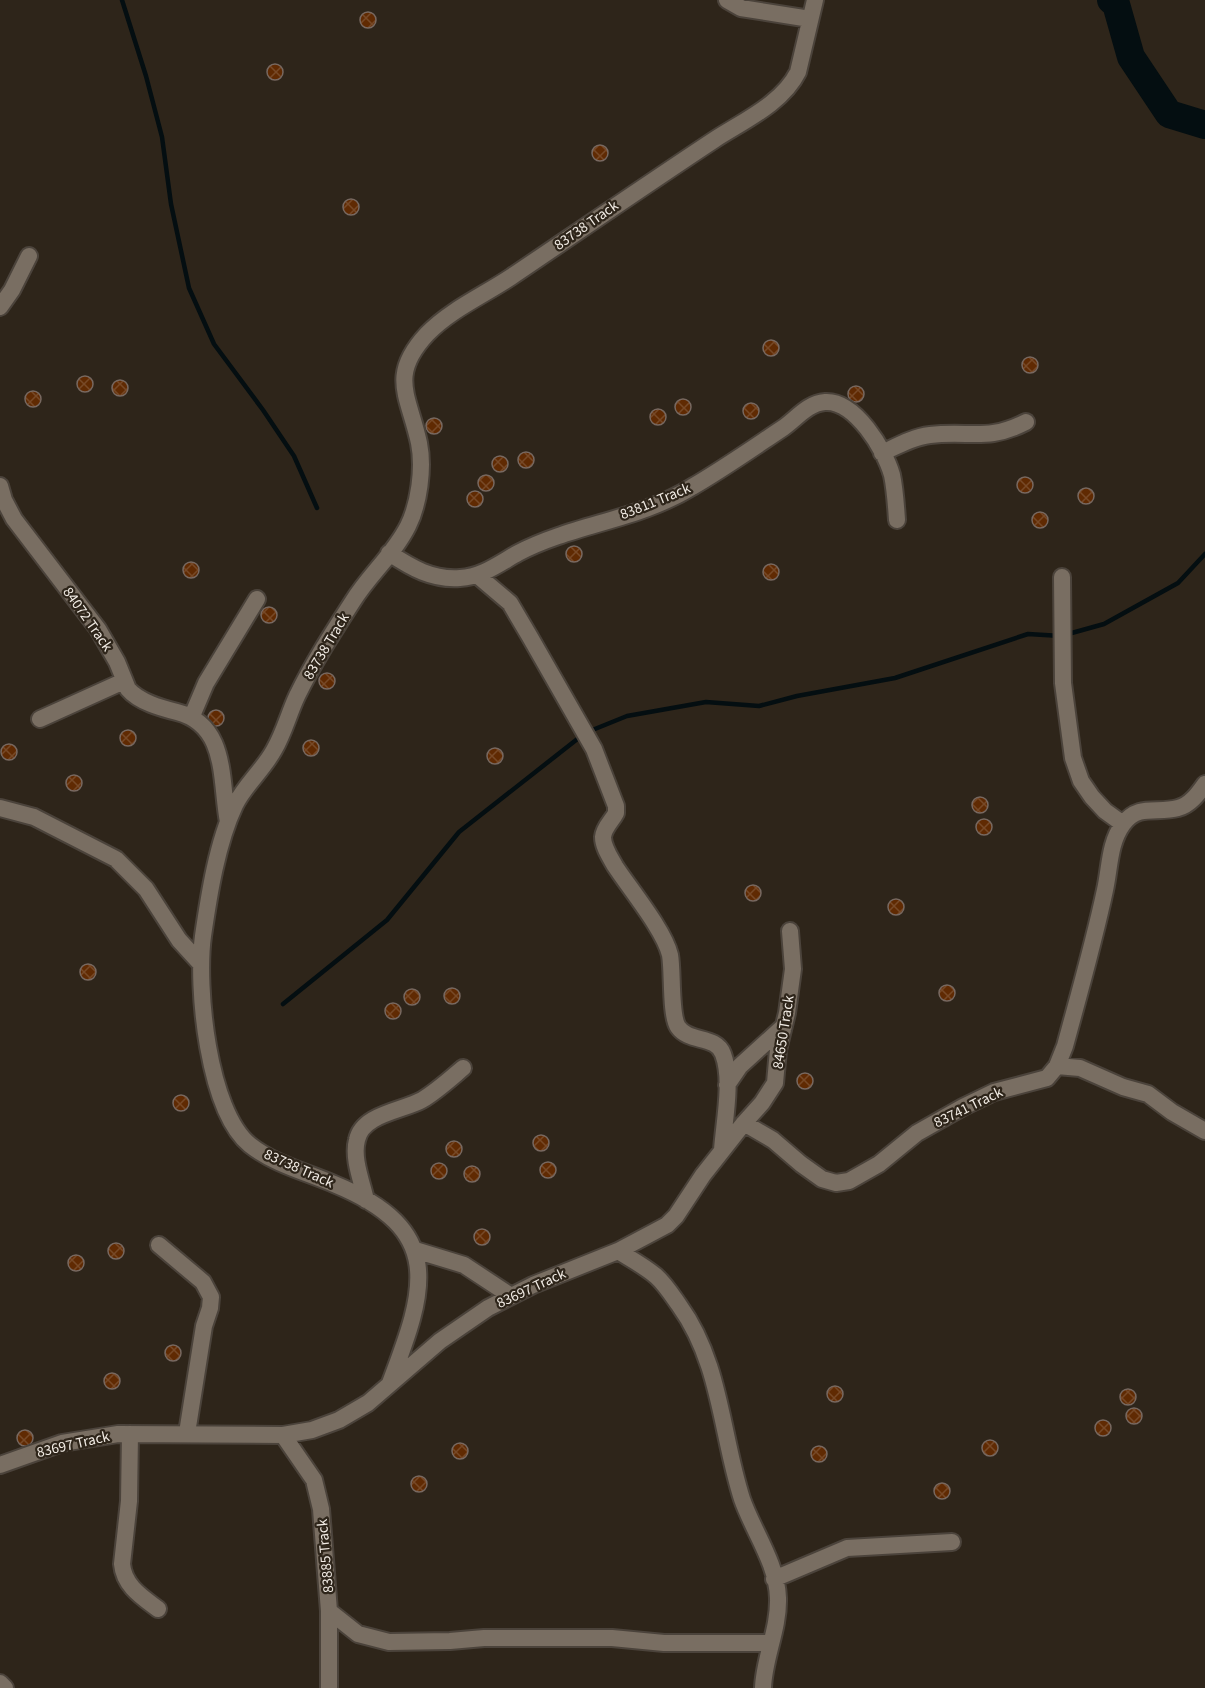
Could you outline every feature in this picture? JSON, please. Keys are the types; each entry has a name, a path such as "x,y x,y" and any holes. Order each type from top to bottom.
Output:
{"street":[{"path":"727,0 741,8 810,19"},
{"name":"83738 Track","path":"390,1383 415,1308 419,1263 412,1241 398,1224 366,1200 263,1154 245,1141 226,1108 206,1039 200,990 200,963 211,892 228,822 240,796 275,750 296,698 354,599 390,553 408,525 416,498 420,470 419,443 403,383 406,367 416,348 429,332 457,310 495,288 632,193 779,97 793,83 798,72 815,0"},
{"path":"0,306 12,290 29,256"},
{"name":"83811 Track","path":"390,553 435,577 464,578 477,575 520,552 559,536 656,505 690,489 818,403 836,404 852,412 869,431 891,475 897,520"},
{"path":"884,457 908,441 928,435 992,435 1026,422"},
{"name":"84072 Track","path":"0,486 14,519 108,645 124,681 133,694 166,710 192,716"},
{"path":"477,575 510,603 594,749 616,806 616,813 605,829 604,845 631,891 656,926 670,955 670,976 677,1025 684,1033 714,1043 719,1047 726,1065 727,1085 722,1150"},
{"path":"1062,577 1063,683 1074,758 1081,781 1092,797 1123,824"},
{"path":"228,822 218,748 210,733 192,716 206,683 257,599"},
{"path":"40,719 124,681"},
{"path":"1205,784 1197,795 1184,806 1144,810 1136,813 1123,824 1114,840 1105,889 1082,984 1065,1046 1057,1066 1080,1068 1123,1087 1148,1094 1172,1112 1205,1131"},
{"path":"0,808 34,817 116,859 146,889 179,940 200,963"},
{"name":"84650 Track","path":"744,1124 774,1087 778,1050 793,969 790,931"},
{"path":"727,1085 740,1065 784,1026"},
{"name":"83741 Track","path":"744,1124 773,1140 822,1179 836,1183 849,1181 879,1164 917,1133 963,1107 994,1092 1047,1078 1057,1066"},
{"path":"366,1200 356,1150 359,1133 364,1126 423,1099 463,1068"},
{"path":"618,1251 659,1230 671,1221 722,1150 744,1124"},
{"path":"159,1245 203,1282 211,1298 204,1326 187,1433"},
{"path":"415,1250 464,1265 511,1296"},
{"path":"618,1251 640,1264 666,1287 684,1312 702,1345 719,1395 738,1487 778,1596 778,1609 763,1688"},
{"name":"83697 Track","path":"0,1465 62,1443 95,1437 187,1433 283,1435 312,1430 339,1420 368,1402 462,1325 511,1296 618,1251"},
{"path":"130,1434 129,1501 122,1573 132,1588 158,1609"},
{"name":"83885 Track","path":"283,1435 314,1480 321,1509 329,1611 329,1688"},
{"path":"774,1580 847,1548 865,1545 952,1542"},
{"path":"329,1611 358,1634 388,1642 484,1638 612,1638 664,1643 771,1643"},
{"path":"0,1683 5,1688"}],"building":[{"path":"368,12 376,20 368,28 360,20"},
{"path":"275,64 281,66 283,72 281,78 275,80 269,78 267,72 269,66"},
{"path":"600,145 606,147 608,153 606,159 600,161 594,159 592,153 594,147"},
{"path":"351,199 357,201 359,207 357,213 351,215 345,213 343,207 345,201"},
{"path":"771,340 779,348 771,356 763,348"},
{"path":"1030,357 1038,365 1030,373 1022,365"},
{"path":"85,376 93,384 85,392 77,384"},
{"path":"120,380 128,388 120,396 112,388"},
{"path":"856,386 864,394 856,402 848,394"},
{"path":"33,391 39,393 41,399 39,405 33,407 27,405 25,399 27,393"},
{"path":"683,399 691,407 683,415 675,407"},
{"path":"751,403 759,411 751,419 743,411"},
{"path":"658,409 664,411 666,417 664,423 658,425 652,423 650,417 652,411"},
{"path":"434,418 440,420 442,426 440,432 434,434 428,432 426,426 428,420"},
{"path":"526,452 532,454 534,460 532,466 526,468 520,466 518,460 520,454"},
{"path":"500,456 508,464 500,472 492,464"},
{"path":"486,475 494,483 486,491 478,483"},
{"path":"1025,477 1033,485 1025,493 1017,485"},
{"path":"1086,488 1092,490 1094,496 1092,502 1086,504 1080,502 1078,496 1080,490"},
{"path":"475,491 483,499 475,507 467,499"},
{"path":"1040,512 1046,514 1048,520 1046,526 1040,528 1034,526 1032,520 1034,514"},
{"path":"574,546 580,548 582,554 580,560 574,562 568,560 566,554 568,548"},
{"path":"191,562 199,570 191,578 183,570"},
{"path":"771,564 777,566 779,572 777,578 771,580 765,578 763,572 765,566"},
{"path":"269,607 277,615 269,623 261,615"},
{"path":"327,673 335,681 327,689 319,681"},
{"path":"216,710 224,718 216,726 208,718"},
{"path":"128,730 136,738 128,746 120,738"},
{"path":"311,740 317,742 319,748 317,754 311,756 305,754 303,748 305,742"},
{"path":"9,744 15,746 17,752 15,758 9,760 3,758 1,752 3,746"},
{"path":"495,748 503,756 495,764 487,756"},
{"path":"74,775 82,783 74,791 66,783"},
{"path":"980,797 988,805 980,813 972,805"},
{"path":"984,819 992,827 984,835 976,827"},
{"path":"753,885 759,887 761,893 759,899 753,901 747,899 745,893 747,887"},
{"path":"896,899 902,901 904,907 902,913 896,915 890,913 888,907 890,901"},
{"path":"88,964 94,966 96,972 94,978 88,980 82,978 80,972 82,966"},
{"path":"947,985 953,987 955,993 953,999 947,1001 941,999 939,993 941,987"},
{"path":"452,988 458,990 460,996 458,1002 452,1004 446,1002 444,996 446,990"},
{"path":"412,989 418,991 420,997 418,1003 412,1005 406,1003 404,997 406,991"},
{"path":"393,1003 401,1011 393,1019 385,1011"},
{"path":"805,1073 813,1081 805,1089 797,1081"},
{"path":"181,1095 187,1097 189,1103 187,1109 181,1111 175,1109 173,1103 175,1097"},
{"path":"541,1135 549,1143 541,1151 533,1143"},
{"path":"454,1141 460,1143 462,1149 460,1155 454,1157 448,1155 446,1149 448,1143"},
{"path":"548,1162 556,1170 548,1178 540,1170"},
{"path":"439,1163 445,1165 447,1171 445,1177 439,1179 433,1177 431,1171 433,1165"},
{"path":"472,1166 478,1168 480,1174 478,1180 472,1182 466,1180 464,1174 466,1168"},
{"path":"482,1229 488,1231 490,1237 488,1243 482,1245 476,1243 474,1237 476,1231"},
{"path":"116,1243 124,1251 116,1259 108,1251"},
{"path":"76,1255 84,1263 76,1271 68,1263"},
{"path":"173,1345 181,1353 173,1361 165,1353"},
{"path":"112,1373 120,1381 112,1389 104,1381"},
{"path":"835,1386 843,1394 835,1402 827,1394"},
{"path":"1128,1389 1134,1391 1136,1397 1134,1403 1128,1405 1122,1403 1120,1397 1122,1391"},
{"path":"1134,1408 1140,1410 1142,1416 1140,1422 1134,1424 1128,1422 1126,1416 1128,1410"},
{"path":"1103,1420 1111,1428 1103,1436 1095,1428"},
{"path":"25,1430 31,1432 33,1438 31,1444 25,1446 19,1444 17,1438 19,1432"},
{"path":"990,1440 998,1448 990,1456 982,1448"},
{"path":"460,1443 466,1445 468,1451 466,1457 460,1459 454,1457 452,1451 454,1445"},
{"path":"819,1446 827,1454 819,1462 811,1454"},
{"path":"419,1476 425,1478 427,1484 425,1490 419,1492 413,1490 411,1484 413,1478"},
{"path":"942,1483 948,1485 950,1491 948,1497 942,1499 936,1497 934,1491 936,1485"}],"waterway":[{"path":"122,0 162,137 171,204 189,288 214,344 294,456 317,508"},
{"path":"1111,0 1116,4 1131,57 1169,114 1205,125"},
{"path":"283,1004 387,920 459,832 585,733 627,716 706,702 759,706 797,696 895,678 1028,634 1061,636 1104,624 1178,583 1205,554"}]}
